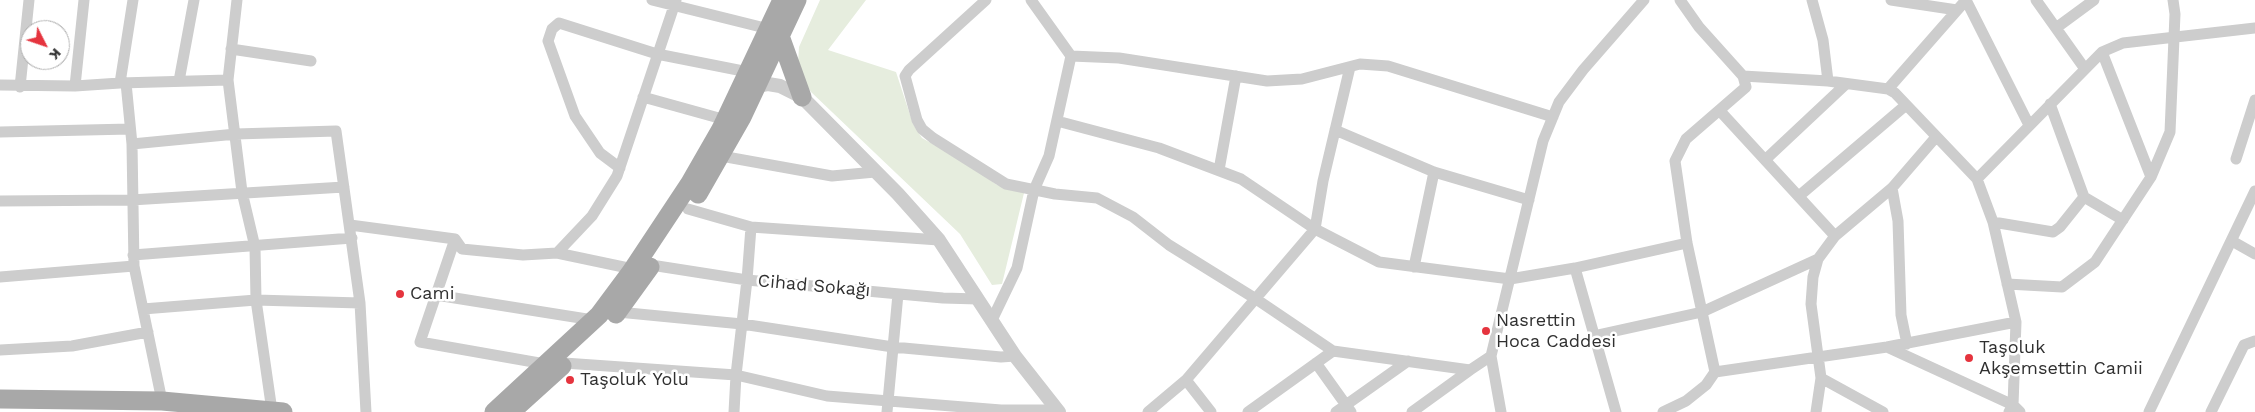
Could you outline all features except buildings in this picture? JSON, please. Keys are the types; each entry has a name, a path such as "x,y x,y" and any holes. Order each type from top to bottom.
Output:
{"main road":[{"path":"782,0 774,33 802,97"},
{"path":"511,412 618,312 651,265 721,156 752,79 774,33 797,0"},
{"path":"494,412 608,304 690,183 752,79"},
{"path":"0,399 162,401 277,412"}],"street":[{"path":"20,87 29,0"},
{"path":"75,86 84,0"},
{"path":"133,0 123,83 132,144 133,261 162,401"},
{"path":"179,81 194,0"},
{"path":"237,0 228,80 242,192 255,247 256,300 277,412"},
{"path":"652,0 675,3 774,33"},
{"path":"986,0 908,70 905,76 917,120 922,129 933,138 1006,184 1034,190 1097,198 1133,217 1169,245 1256,299 1333,351 1470,370"},
{"path":"992,320 1017,268 1034,190 1049,156 1071,56 1031,0"},
{"path":"1501,412 1491,356 1543,141 1559,102 1583,70 1644,0"},
{"path":"1663,412 1686,401 1706,385 1715,372 1687,244 1675,161 1686,139 1746,88 1743,76 1699,27 1680,0"},
{"path":"1812,0 1823,40 1828,80"},
{"path":"1891,0 1957,10"},
{"path":"1888,89 1966,0 2029,124"},
{"path":"2036,0 2086,69"},
{"path":"2056,28 2094,0"},
{"path":"2007,284 2062,287 2095,262 2151,177 2170,132 2175,37 2173,0"},
{"path":"557,253 592,216 620,168 675,3"},
{"path":"620,168 600,153 575,116 548,41 552,29 558,23 658,54 780,86 802,97 939,240 1015,356 1058,411"},
{"path":"1977,179 2029,124 2102,52 2123,43 2255,28"},
{"path":"230,49 311,60"},
{"path":"2102,52 2151,177"},
{"path":"1071,56 1119,58 1267,81 1302,79 1360,64 1388,66 1553,117"},
{"path":"1148,412 1186,380 1315,229 1323,181 1350,67"},
{"path":"1219,170 1236,76"},
{"path":"1743,76 1828,80 1888,89 1906,105 1977,179 1993,222 2016,322 2014,410 1887,348"},
{"path":"0,85 20,87 75,86 228,80"},
{"path":"1765,160 1846,84"},
{"path":"643,97 726,120"},
{"path":"2050,104 2084,196 2123,220"},
{"path":"1799,196 1906,105"},
{"path":"2236,159 2254,106"},
{"path":"1720,111 1834,236"},
{"path":"1057,121 1159,148 1241,179 1315,229 1379,262 1510,279 1574,268 1687,244"},
{"path":"0,132 130,129"},
{"path":"1335,130 1434,172 1528,200"},
{"path":"132,144 236,134 336,131 360,303 366,412"},
{"path":"1816,412 1821,378 1811,304 1813,277 1818,259 1834,236 1892,188 1936,137"},
{"path":"721,156 832,176 875,172"},
{"path":"1414,267 1434,172"},
{"path":"0,201 131,200 242,192 344,188"},
{"path":"1892,188 1898,221 1901,315 1907,344"},
{"path":"2149,412 2255,191"},
{"path":"1993,222 2053,232 2060,227 2084,196"},
{"path":"688,209 751,228 939,240"},
{"path":"350,225 455,239 462,249 523,255 557,253 633,268"},
{"path":"734,412 751,228"},
{"path":"0,278 255,247 352,238"},
{"path":"455,239 420,342 545,364"},
{"path":"2232,241 2255,254"},
{"path":"1593,336 1702,312 1818,259"},
{"name":"Cihad Sokağı","path":"651,265 747,280 898,294 978,299"},
{"path":"1574,268 1616,412"},
{"path":"887,407 898,294"},
{"path":"436,295 593,320"},
{"path":"143,309 256,300 360,303"},
{"path":"618,312 742,324 893,348 1001,357 1015,356"},
{"path":"1715,372 1887,348 2016,322"},
{"path":"0,350 72,346 148,332"},
{"path":"2211,412 2244,345 2255,341"},
{"path":"1248,412 1333,351"},
{"path":"1412,412 1491,356"},
{"path":"1336,412 1348,408 1408,361"},
{"path":"564,363 736,375 827,396 887,407 1058,411"},
{"path":"1316,363 1348,408"},
{"path":"1821,378 1883,412"},
{"path":"1186,380 1211,412"}],"green space":[{"path":"820,0 866,0 828,50 896,72 913,124 922,138 963,161 997,185 1024,193 1002,284 992,285 960,234 811,92 803,80 798,63 799,47"}],"place":[{"name":"Cami","path":"400,294"},
{"name":"Nasrettin Hoca Caddesi","path":"1486,331"},
{"name":"Taşoluk Akşemsettin Camii","path":"1969,358"},
{"name":"Taşoluk Yolu","path":"570,380"}]}
